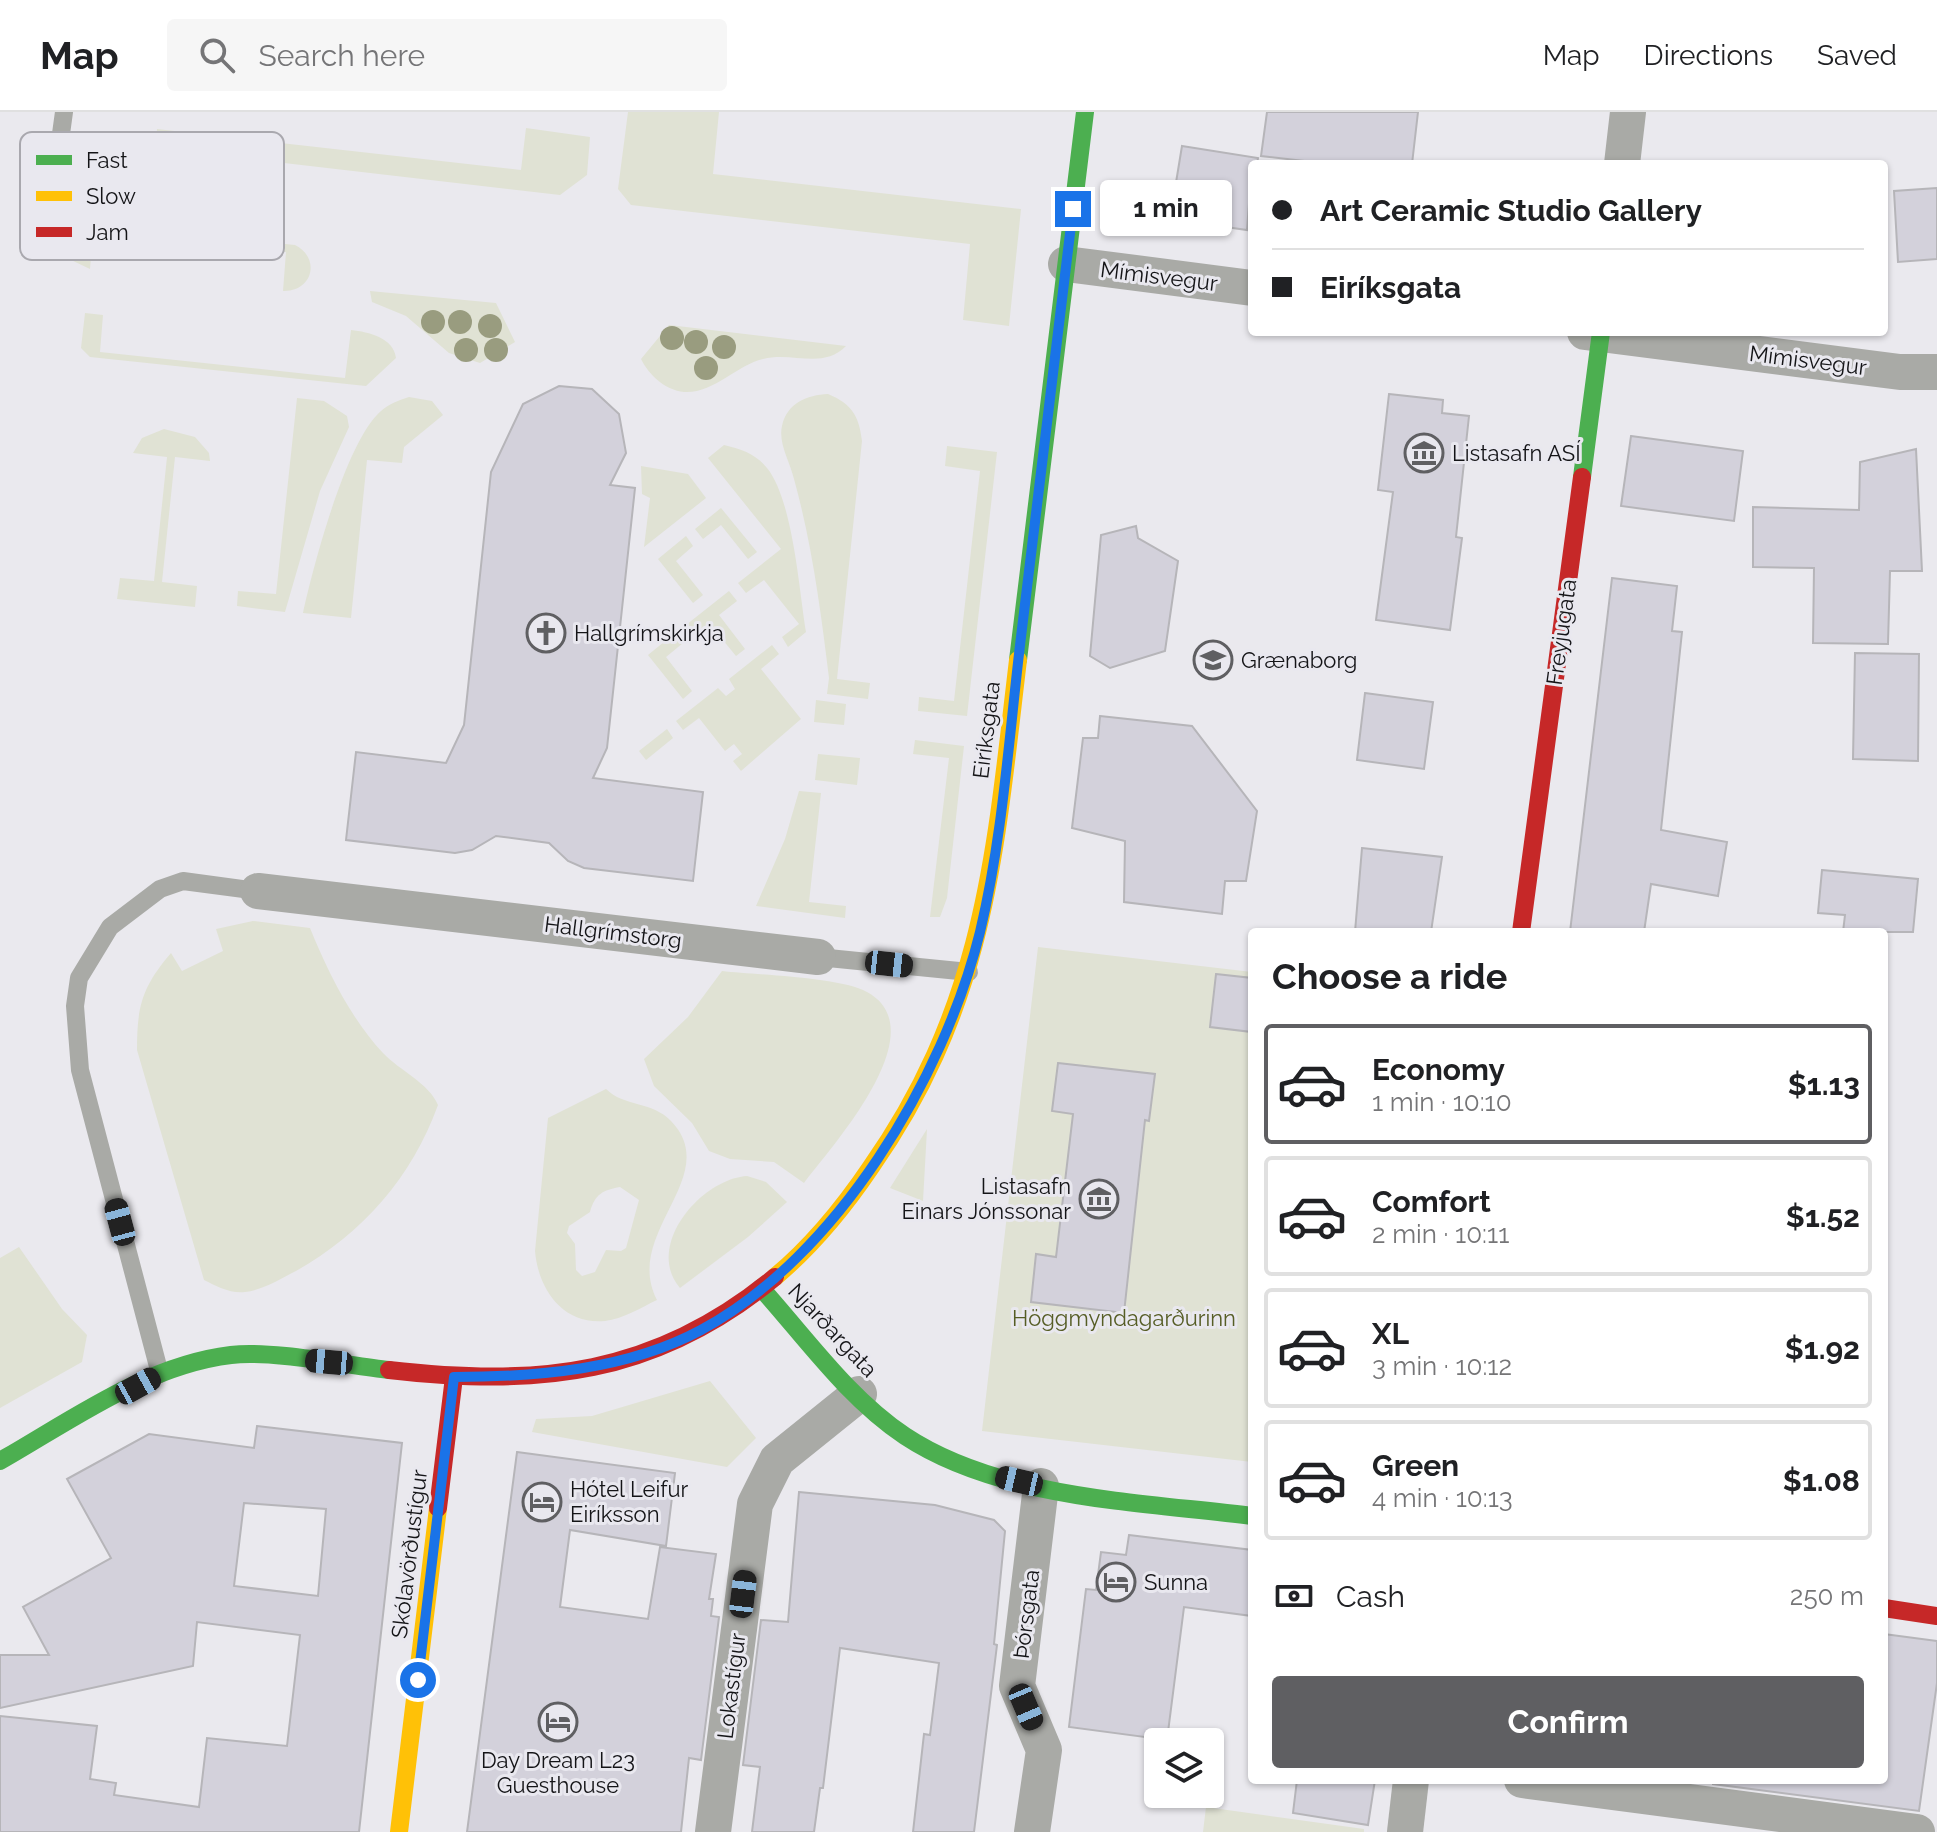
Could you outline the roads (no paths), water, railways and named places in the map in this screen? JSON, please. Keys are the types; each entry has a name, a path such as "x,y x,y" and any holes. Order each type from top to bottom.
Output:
{"street":[{"name":"Eiríksgata","path":"761,1288 824,1226 878,1154 913,1100 936,1056 969,972 994,860 1085,112"},
{"path":"1622,160 1628,112"},
{"name":"Mímisvegur","path":"1066,264 1248,287"},
{"name":"Freyjugata","path":"1521,928 1595,336"},
{"name":"Mímisvegur","path":"1618,336 1900,372 1937,372"},
{"name":"Hallgrímstorg","path":"258,891 818,957"},
{"name":"Njarðargata","path":"160,1374 232,1354 454,1377 540,1374 631,1357 699,1332 761,1288 859,1394 906,1436 957,1464 1041,1486 1248,1515"},
{"path":"0,1461 160,1374"},
{"name":"Skólavörðustígur","path":"399,1832 454,1377"},
{"name":"Lokastígur","path":"713,1832 755,1504 777,1460 859,1394"},
{"name":"Þórsgata","path":"1032,1832 1044,1750 1017,1686 1041,1486"},
{"path":"1888,1609 1937,1616"},
{"path":"1405,1832 1411,1784"},
{"path":"1552,1784 1917,1832"}],"lane":[{"path":"61,132 64,112"},
{"path":"160,1374 80,1070 75,1006 79,978 110,927 160,889 183,881 258,891"},
{"name":"Hallgrímstorg","path":"818,957 969,972"}],"place":[{"name":"Listasafn ASÍ","path":"1424,453"},
{"name":"Hallgrímskirkja","path":"546,633"},
{"name":"Grænaborg","path":"1213,660"},
{"name":"Listasafn Einars Jónssonar","path":"1099,1199"},
{"name":"Hótel Leifur Eiríksson","path":"542,1502"},
{"name":"Sunna","path":"1116,1582"},
{"name":"Day Dream L23 Guesthouse","path":"558,1722"}],"park label":[{"name":"Höggmyndagarðurinn","path":"1124,1318"}]}
